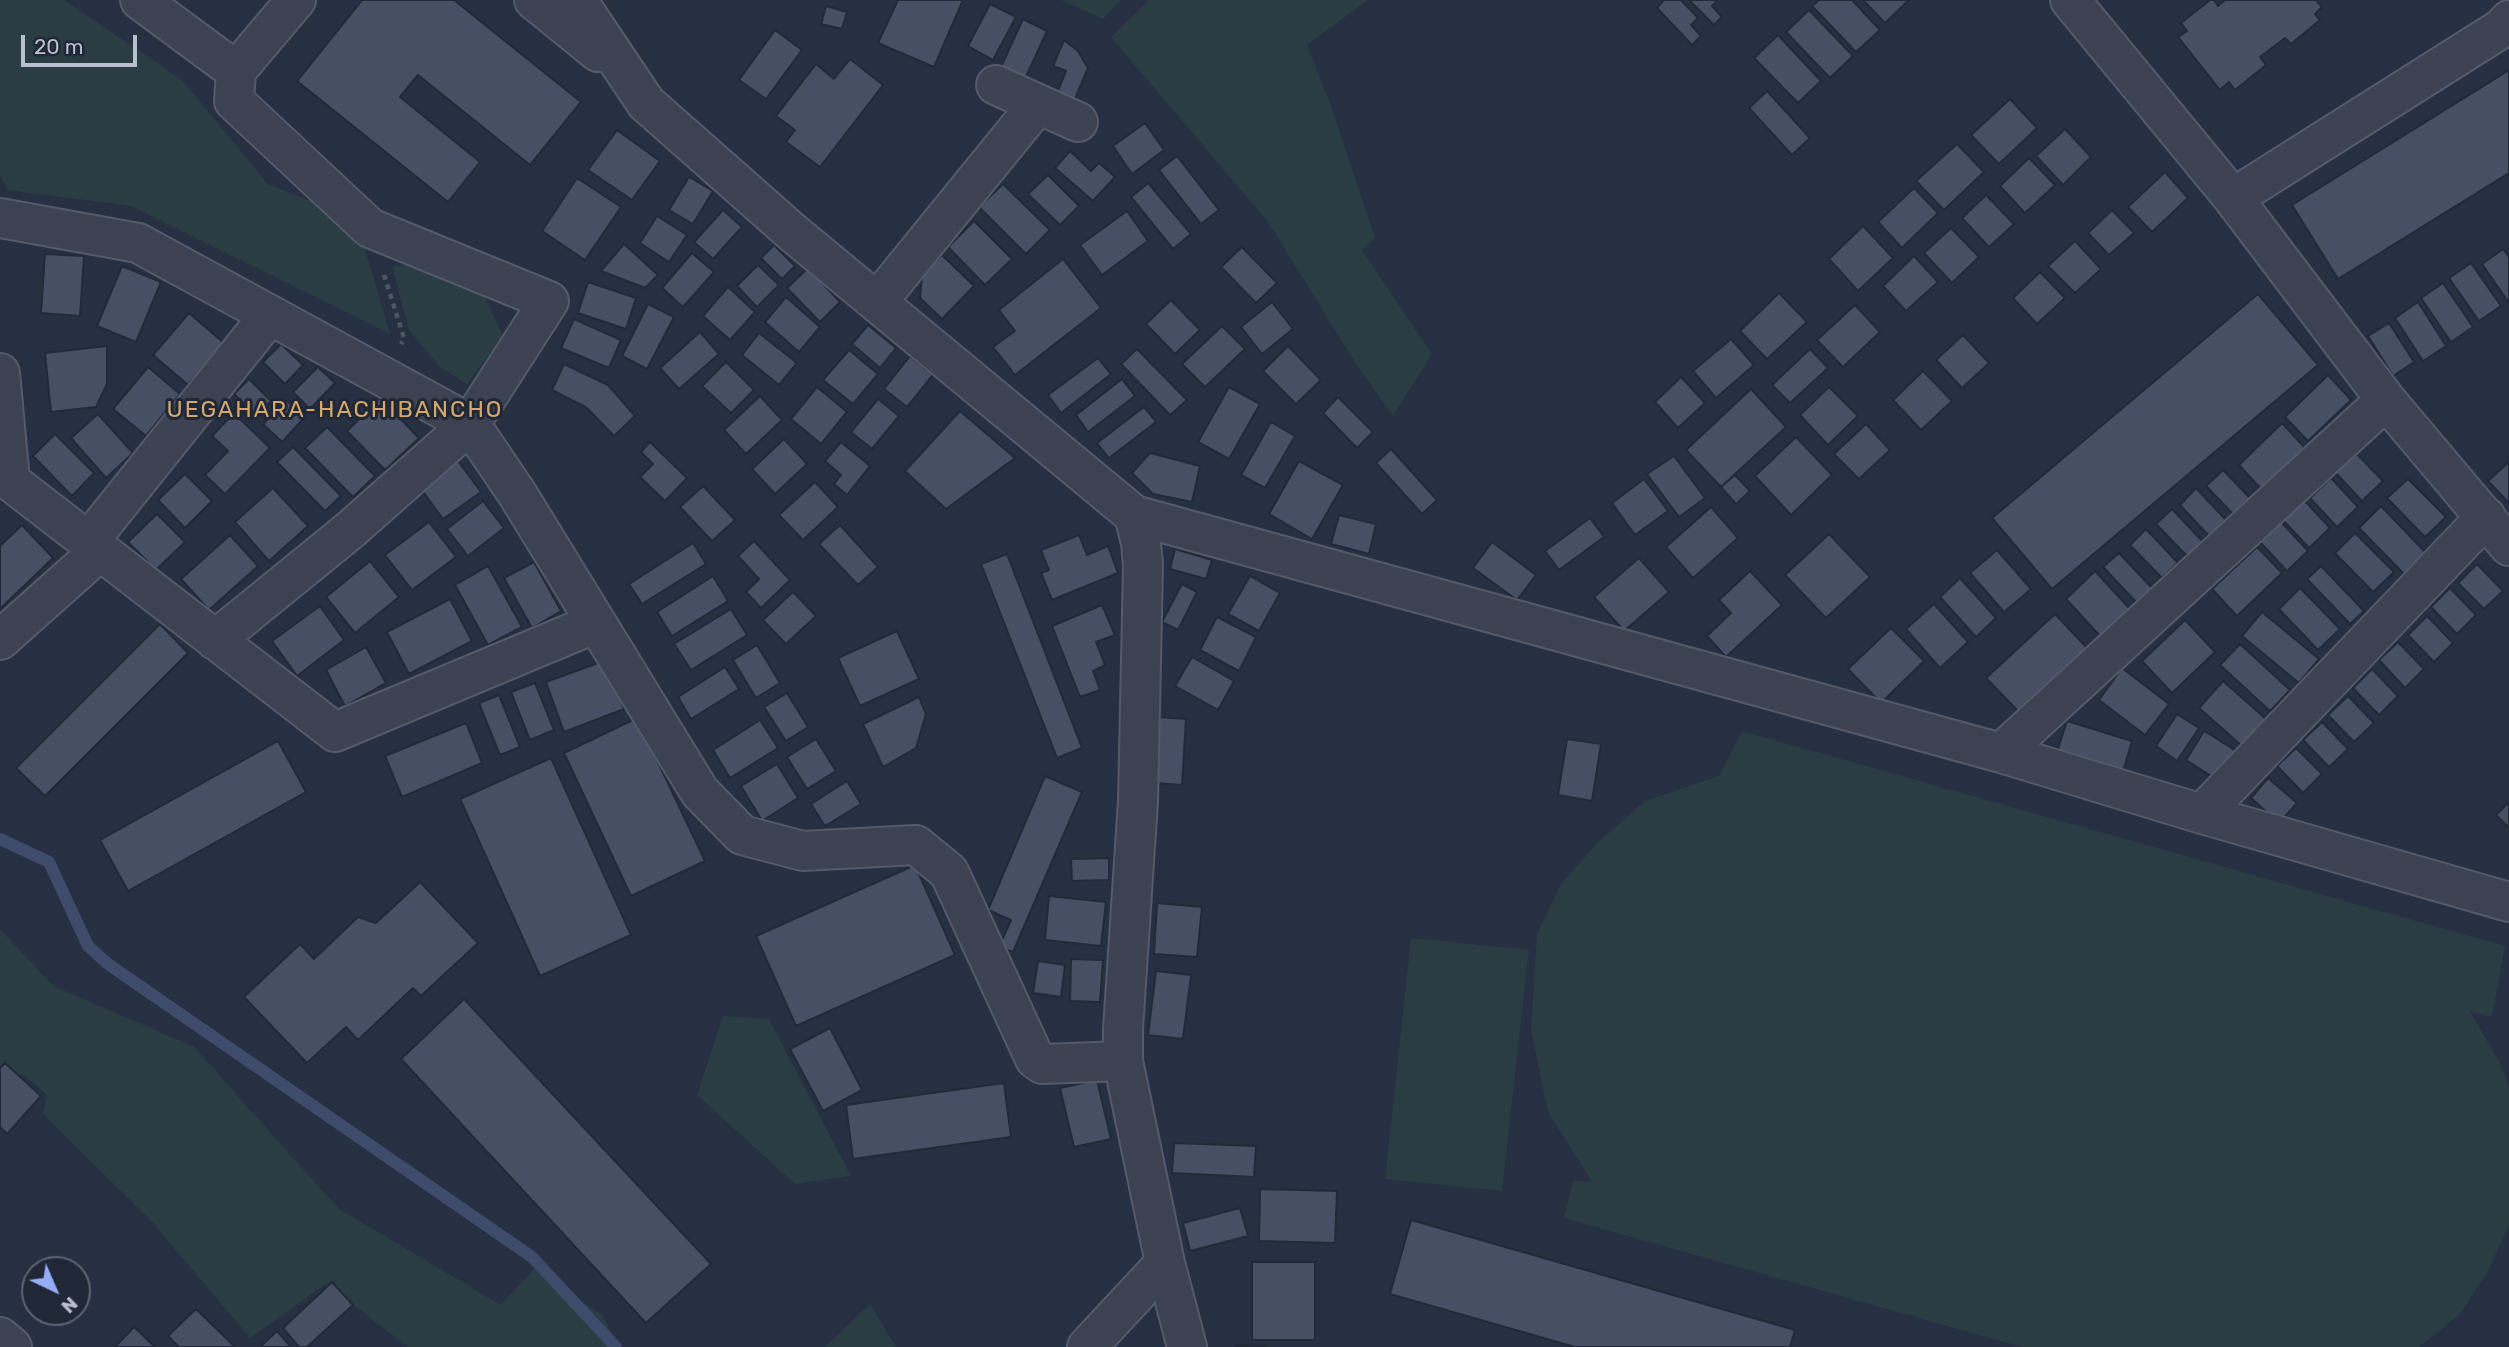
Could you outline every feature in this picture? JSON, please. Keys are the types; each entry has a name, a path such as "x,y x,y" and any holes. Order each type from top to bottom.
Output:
{"street":[{"path":"139,0 236,71"},
{"path":"215,640 349,531 470,424 549,301 370,228 234,101 236,71 296,0"},
{"path":"534,0 629,78"},
{"path":"577,0 646,103 792,232 1134,515 2001,753 2509,902"},
{"path":"2070,0 2233,198 2386,400 2498,532 2202,814"},
{"path":"2233,198 2502,28 2509,20"},
{"path":"996,86 1078,122"},
{"path":"877,302 1038,104"},
{"path":"0,218 138,243 470,424 518,495 700,792 742,835 803,851 916,845 949,872 1035,1059 1042,1064 1123,1060"},
{"path":"0,640 95,546 269,316"},
{"path":"1,394 10,481 335,732 596,623"},
{"path":"2001,753 2386,400"},
{"path":"1134,515 1141,542 1143,580 1138,801 1123,1060 1165,1263 1187,1347"},
{"path":"1087,1347 1165,1263"},
{"path":"0,1337 12,1347"}],"path":[{"path":"370,228 404,338 396,352"}],"shaded area":[{"path":"0,0 64,0 182,80 268,184 323,206 364,246 390,334 131,206 8,190 0,176"},
{"path":"1061,0 1121,0 1103,19"},
{"path":"1149,0 1368,0 1307,45 1330,103 1375,238 1362,250 1432,354 1393,416 1358,367 1268,222 1111,37"},
{"path":"426,263 481,289 503,336 467,384 440,367 409,330 392,266"},
{"path":"1742,731 2505,946 2492,1017 2470,1011 2500,1063 2509,1087 2509,1225 2488,1271 2459,1315 2419,1347 2022,1347 1564,1218 1573,1181 1592,1182 1548,1112 1531,1030 1537,934 1561,884 1597,843 1645,801 1719,776"},
{"path":"0,929 54,986 194,1047 339,1209 501,1305 534,1269 602,1315 619,1347 408,1347 326,1284 250,1338 152,1222 43,1114 47,1095 24,1075 0,1074"},
{"path":"1411,938 1529,950 1502,1191 1385,1179"},
{"path":"723,1016 769,1019 851,1176 795,1184 697,1095"},
{"path":"870,1304 896,1347 825,1347"}],"building":[{"path":"362,0 454,0 581,102 530,165 418,75 400,97 480,162 448,202 297,81"},
{"path":"898,0 963,0 934,67 878,43"},
{"path":"1664,0 1681,0 1698,18 1691,25 1701,36 1692,45 1657,8"},
{"path":"1689,0 1718,0 1712,6 1722,17 1714,25"},
{"path":"1819,0 1852,0 1880,30 1856,52 1812,6"},
{"path":"1863,0 1909,0 1885,23"},
{"path":"2210,0 2214,0 2218,6 2225,0 2316,0 2322,7 2315,14 2320,20 2291,44 2285,38 2260,57 2266,65 2235,90 2229,82 2220,90 2178,37 2187,31 2181,23"},
{"path":"990,4 1016,17 993,60 968,46"},
{"path":"826,6 847,12 842,29 821,24"},
{"path":"1809,10 1853,56 1830,78 1786,32"},
{"path":"1023,19 1047,31 1025,79 1001,67"},
{"path":"775,30 802,50 766,99 739,80"},
{"path":"1778,35 1821,81 1798,103 1754,58"},
{"path":"1064,40 1078,51 1088,68 1074,101 1057,93 1066,71 1053,66"},
{"path":"850,59 883,85 820,167 786,142 795,130 776,116 816,64 834,79"},
{"path":"2509,70 2509,173 2338,279 2292,205"},
{"path":"1767,91 1810,138 1792,155 1749,108"},
{"path":"2010,99 2037,128 1999,164 1971,135"},
{"path":"1145,123 1164,150 1132,174 1113,146"},
{"path":"2065,129 2091,157 2063,185 2036,156"},
{"path":"617,130 660,161 632,200 588,170"},
{"path":"1957,144 1984,172 1944,210 1916,181"},
{"path":"1070,151 1091,171 1099,163 1115,177 1093,201 1055,168"},
{"path":"1177,156 1219,210 1201,224 1159,170"},
{"path":"2029,158 2055,185 2025,213 2000,186"},
{"path":"2165,172 2188,198 2152,232 2128,207"},
{"path":"1048,175 1079,206 1060,225 1028,194"},
{"path":"689,177 713,191 693,224 669,210"},
{"path":"577,178 621,207 585,260 542,231"},
{"path":"1148,183 1191,234 1173,249 1131,197"},
{"path":"1003,184 1050,230 1026,254 979,207"},
{"path":"1914,188 1938,213 1902,248 1878,222"},
{"path":"1986,195 2014,224 1989,247 1962,218"},
{"path":"723,210 742,227 713,259 694,242"},
{"path":"2112,210 2134,233 2109,255 2088,233"},
{"path":"1127,211 1148,241 1102,275 1080,245"},
{"path":"657,216 687,235 669,262 640,243"},
{"path":"974,221 1012,259 985,285 948,247"},
{"path":"1863,226 1893,258 1858,291 1829,259"},
{"path":"1951,228 1979,257 1952,283 1924,253"},
{"path":"2075,241 2101,269 2075,293 2048,266"},
{"path":"624,244 658,275 645,288 601,271"},
{"path":"774,245 795,266 782,279 761,258"},
{"path":"1242,247 1277,283 1256,303 1221,267"},
{"path":"2503,249 2509,257 2509,303 2482,264"},
{"path":"692,253 714,272 683,307 662,288"},
{"path":"45,254 84,256 80,316 41,313"},
{"path":"942,255 974,286 942,319 920,298 922,275"},
{"path":"1914,256 1938,282 1906,311 1883,286"},
{"path":"1063,259 1101,308 1015,375 993,347 1015,331 999,310"},
{"path":"2471,263 2501,306 2479,321 2449,278"},
{"path":"758,265 779,285 757,307 737,286"},
{"path":"122,266 161,282 136,342 97,326"},
{"path":"808,268 840,302 820,322 787,288"},
{"path":"2040,272 2065,298 2037,324 2013,298"},
{"path":"588,282 636,298 626,329 578,313"},
{"path":"2443,283 2473,327 2451,342 2421,298"},
{"path":"728,287 755,312 730,340 703,316"},
{"path":"1779,293 1807,322 1767,359 1740,331"},
{"path":"2258,294 2318,365 2052,589 1992,518"},
{"path":"786,297 820,327 799,352 765,322"},
{"path":"1171,300 1200,330 1175,354 1146,324"},
{"path":"1272,302 1293,329 1262,354 1241,327"},
{"path":"2418,302 2446,346 2423,361 2395,318"},
{"path":"648,304 674,317 647,369 622,356"},
{"path":"1855,305 1880,332 1843,367 1817,340"},
{"path":"189,313 224,343 188,385 153,355"},
{"path":"574,319 621,340 609,368 561,348"},
{"path":"2389,323 2414,362 2393,376 2368,336"},
{"path":"868,325 896,348 880,368 852,344"},
{"path":"1222,326 1245,349 1205,387 1182,364"},
{"path":"700,332 719,354 679,389 660,368"},
{"path":"759,333 797,363 779,385 742,355"},
{"path":"1963,335 1989,363 1962,388 1936,360"},
{"path":"1731,339 1754,365 1716,398 1693,371"},
{"path":"281,344 303,365 285,384 263,362"},
{"path":"107,346 107,384 96,407 51,412 45,353"},
{"path":"1288,346 1321,380 1296,404 1263,371"},
{"path":"1137,349 1187,400 1170,415 1121,364"},
{"path":"1810,349 1828,368 1790,403 1772,385"},
{"path":"849,350 878,374 853,404 823,380"},
{"path":"910,356 933,375 907,407 884,389"},
{"path":"1098,358 1111,374 1061,413 1048,395"},
{"path":"726,362 754,390 731,413 702,386"},
{"path":"564,364 608,385 635,416 614,436 587,408 552,390"},
{"path":"148,367 180,394 146,436 113,409"},
{"path":"318,367 335,383 310,409 293,392"},
{"path":"1923,371 1952,401 1921,430 1893,400"},
{"path":"2328,375 2351,400 2308,441 2285,417"},
{"path":"1681,377 1705,403 1678,428 1655,402"},
{"path":"249,379 271,401 257,416 234,394"},
{"path":"1122,379 1135,396 1088,432 1076,415"},
{"path":"817,387 847,412 821,444 791,419"},
{"path":"1229,387 1260,404 1229,459 1198,442"},
{"path":"1829,387 1858,416 1828,445 1800,415"},
{"path":"1751,389 1786,427 1721,487 1686,450"},
{"path":"760,396 782,420 746,454 724,430"},
{"path":"1338,397 1373,432 1357,448 1323,413"},
{"path":"380,398 419,438 385,470 347,431"},
{"path":"878,399 899,416 872,449 851,432"},
{"path":"287,400 304,418 282,442 263,424"},
{"path":"1144,407 1156,422 1109,458 1097,443"},
{"path":"960,411 1015,458 946,509 905,471"},
{"path":"234,413 270,448 225,494 205,475 228,451 212,436"},
{"path":"98,414 133,453 106,478 71,438"},
{"path":"1271,422 1295,436 1265,488 1241,475"},
{"path":"2282,423 2305,448 2261,489 2239,465"},
{"path":"1866,424 1890,450 1859,479 1834,454"},
{"path":"327,427 375,476 353,497 305,448"},
{"path":"55,434 94,473 72,496 33,456"},
{"path":"1796,437 1832,475 1791,515 1755,476"},
{"path":"784,439 807,464 775,494 752,469"},
{"path":"650,442 687,478 665,501 640,477 653,464 641,452"},
{"path":"841,442 870,466 847,495 834,484 841,475 825,461"},
{"path":"293,447 341,496 325,511 277,462"},
{"path":"1391,449 1437,500 1422,514 1376,463"},
{"path":"1150,453 1200,466 1192,502 1153,494 1132,473"},
{"path":"2356,453 2383,481 2362,501 2335,472"},
{"path":"1674,456 1705,498 1679,517 1647,474"},
{"path":"458,461 481,492 443,519 421,489"},
{"path":"1299,461 1343,485 1312,539 1269,514"},
{"path":"2509,462 2509,503 2488,481"},
{"path":"2223,470 2250,498 2233,514 2206,486"},
{"path":"185,474 212,501 185,528 158,500"},
{"path":"1735,475 1750,491 1736,504 1721,487"},
{"path":"2331,478 2358,507 2337,527 2310,498"},
{"path":"1644,479 1668,511 1635,535 1612,503"},
{"path":"2408,479 2446,517 2425,537 2387,498"},
{"path":"815,482 838,507 803,540 779,515"},
{"path":"703,486 735,520 712,541 680,507"},
{"path":"273,488 308,526 269,561 235,522"},
{"path":"2196,488 2226,520 2209,536 2180,505"},
{"path":"2303,499 2330,528 2309,548 2282,519"},
{"path":"483,501 504,528 468,556 447,529"},
{"path":"2381,506 2427,554 2405,575 2359,528"},
{"path":"1711,507 1738,538 1693,578 1666,547"},
{"path":"2172,509 2203,542 2188,557 2156,524"},
{"path":"157,514 185,542 156,570 128,542"},
{"path":"1339,515 1376,524 1369,554 1331,544"},
{"path":"1590,518 1604,537 1559,570 1545,551"},
{"path":"429,522 456,557 412,590 385,555"},
{"path":"2281,522 2308,551 2287,571 2260,542"},
{"path":"22,525 53,558 0,609 0,546"},
{"path":"840,525 878,567 858,585 819,544"},
{"path":"2146,529 2178,563 2162,578 2130,545"},
{"path":"2355,533 2394,572 2373,592 2335,553"},
{"path":"1829,534 1870,577 1826,618 1785,575"},
{"path":"230,535 258,566 209,610 181,579"},
{"path":"1079,535 1087,555 1108,546 1118,573 1052,600 1041,573 1049,570 1041,550"},
{"path":"754,541 790,580 761,608 746,592 759,579 738,556"},
{"path":"1492,542 1536,575 1517,600 1473,568"},
{"path":"693,543 706,564 642,604 629,584"},
{"path":"2257,547 2282,573 2237,616 2212,589"},
{"path":"1175,549 1212,560 1206,579 1170,569"},
{"path":"1997,550 2031,589 2004,612 1970,573"},
{"path":"2119,553 2152,588 2137,603 2103,567"},
{"path":"1007,554 1082,748 1057,758 981,564"},
{"path":"1639,558 1669,592 1624,631 1594,597"},
{"path":"370,561 399,597 355,633 326,597"},
{"path":"534,562 561,611 532,628 504,578"},
{"path":"2477,564 2503,591 2484,609 2458,583"},
{"path":"488,566 522,627 488,645 455,585"},
{"path":"2321,566 2364,611 2350,624 2307,579"},
{"path":"1750,571 1782,605 1726,657 1707,636 1731,613 1719,600"},
{"path":"2095,571 2130,609 2101,637 2066,599"},
{"path":"713,576 728,601 672,636 657,612"},
{"path":"1250,576 1280,593 1259,631 1228,614"},
{"path":"1960,578 1996,618 1976,637 1940,597"},
{"path":"1182,584 1197,592 1178,630 1162,622"},
{"path":"2300,588 2340,629 2318,650 2279,609"},
{"path":"2450,588 2476,615 2457,634 2431,607"},
{"path":"793,592 816,616 786,644 763,620"},
{"path":"450,599 472,641 409,674 387,632"},
{"path":"1934,604 1968,642 1940,668 1906,629"},
{"path":"1102,605 1115,635 1096,642 1105,665 1093,671 1100,690 1080,697 1052,626"},
{"path":"320,606 344,640 297,676 272,641"},
{"path":"731,609 747,635 691,670 674,644"},
{"path":"2262,612 2319,659 2299,683 2242,636"},
{"path":"2055,614 2087,648 2019,712 1986,678"},
{"path":"2427,616 2453,643 2434,662 2408,635"},
{"path":"1217,617 1256,637 1239,671 1200,650"},
{"path":"2185,620 2215,652 2172,693 2142,661"},
{"path":"160,624 188,653 45,796 16,768"},
{"path":"1891,628 1924,661 1881,703 1848,669"},
{"path":"897,631 919,679 860,706 838,658"},
{"path":"2398,642 2424,669 2405,688 2379,660"},
{"path":"2240,644 2290,690 2270,711 2220,665"},
{"path":"757,645 780,683 756,698 733,660"},
{"path":"366,647 386,683 345,706 326,670"},
{"path":"1192,657 1234,681 1218,710 1175,686"},
{"path":"606,660 624,709 564,732 546,682"},
{"path":"725,667 739,689 691,719 678,697"},
{"path":"2122,668 2169,704 2145,735 2099,700"},
{"path":"2372,669 2398,696 2379,715 2353,688"},
{"path":"2223,681 2266,719 2242,746 2199,708"},
{"path":"535,683 554,730 530,740 511,692"},
{"path":"787,693 808,727 786,741 764,707"},
{"path":"499,695 520,747 500,755 479,703"},
{"path":"2348,696 2374,723 2354,742 2328,715"},
{"path":"919,697 926,714 916,748 883,767 863,724"},
{"path":"2177,714 2199,728 2177,761 2156,746"},
{"path":"1158,717 1186,719 1182,785 1155,783"},
{"path":"637,718 705,861 631,896 564,753"},
{"path":"760,720 778,748 730,778 713,750"},
{"path":"2067,721 2132,741 2122,775 2056,755"},
{"path":"2322,722 2348,749 2329,767 2303,740"},
{"path":"466,723 482,763 402,797 385,756"},
{"path":"2204,731 2235,750 2216,779 2186,760"},
{"path":"816,739 836,771 807,789 787,757"},
{"path":"1567,739 1601,744 1592,801 1558,795"},
{"path":"278,741 306,792 128,891 100,840"},
{"path":"2296,748 2322,774 2303,793 2277,766"},
{"path":"551,758 631,935 540,976 460,799"},
{"path":"777,764 798,798 762,821 741,786"},
{"path":"1045,776 1082,792 1013,952 999,947 1011,920 988,910"},
{"path":"2268,778 2297,803 2279,823 2251,798"},
{"path":"847,781 861,804 825,826 811,804"},
{"path":"2509,802 2509,828 2496,815"},
{"path":"1109,858 1109,880 1072,881 1071,859"},
{"path":"915,865 955,955 796,1026 756,936"},
{"path":"420,882 478,943 421,996 413,988 358,1040 346,1027 307,1063 244,997 300,944 314,959 358,917 376,923"},
{"path":"1049,896 1106,902 1101,946 1045,940"},
{"path":"1157,903 1202,907 1197,957 1154,954"},
{"path":"1071,959 1103,960 1100,1002 1070,1001"},
{"path":"1038,961 1065,965 1061,997 1033,993"},
{"path":"1156,971 1191,975 1183,1039 1148,1035"},
{"path":"464,999 711,1264 646,1323 401,1059"},
{"path":"830,1028 862,1090 823,1111 790,1049"},
{"path":"5,1063 41,1096 7,1134 0,1127 0,1068"},
{"path":"1097,1080 1111,1139 1074,1147 1060,1088"},
{"path":"1004,1083 1011,1137 853,1159 846,1105"},
{"path":"1174,1143 1256,1146 1254,1177 1172,1173"},
{"path":"1260,1189 1337,1191 1335,1243 1259,1241"},
{"path":"1240,1208 1248,1236 1190,1251 1183,1223"},
{"path":"1411,1220 1795,1330 1790,1347 1575,1347 1390,1294"},
{"path":"1252,1262 1315,1262 1315,1340 1252,1340"},
{"path":"332,1282 353,1305 307,1347 299,1347 283,1328"},
{"path":"196,1309 235,1347 179,1347 168,1336"},
{"path":"134,1327 155,1347 115,1347"},
{"path":"277,1331 291,1347 260,1347"},
{"path":"1266,1346 1266,1347 1236,1347"}],"waterway":[{"path":"0,839 49,862 88,946 108,964 532,1257 616,1347"}],"district":[{"name":"UEGAHARA-HACHIBANCHO","path":"335,410"}]}
